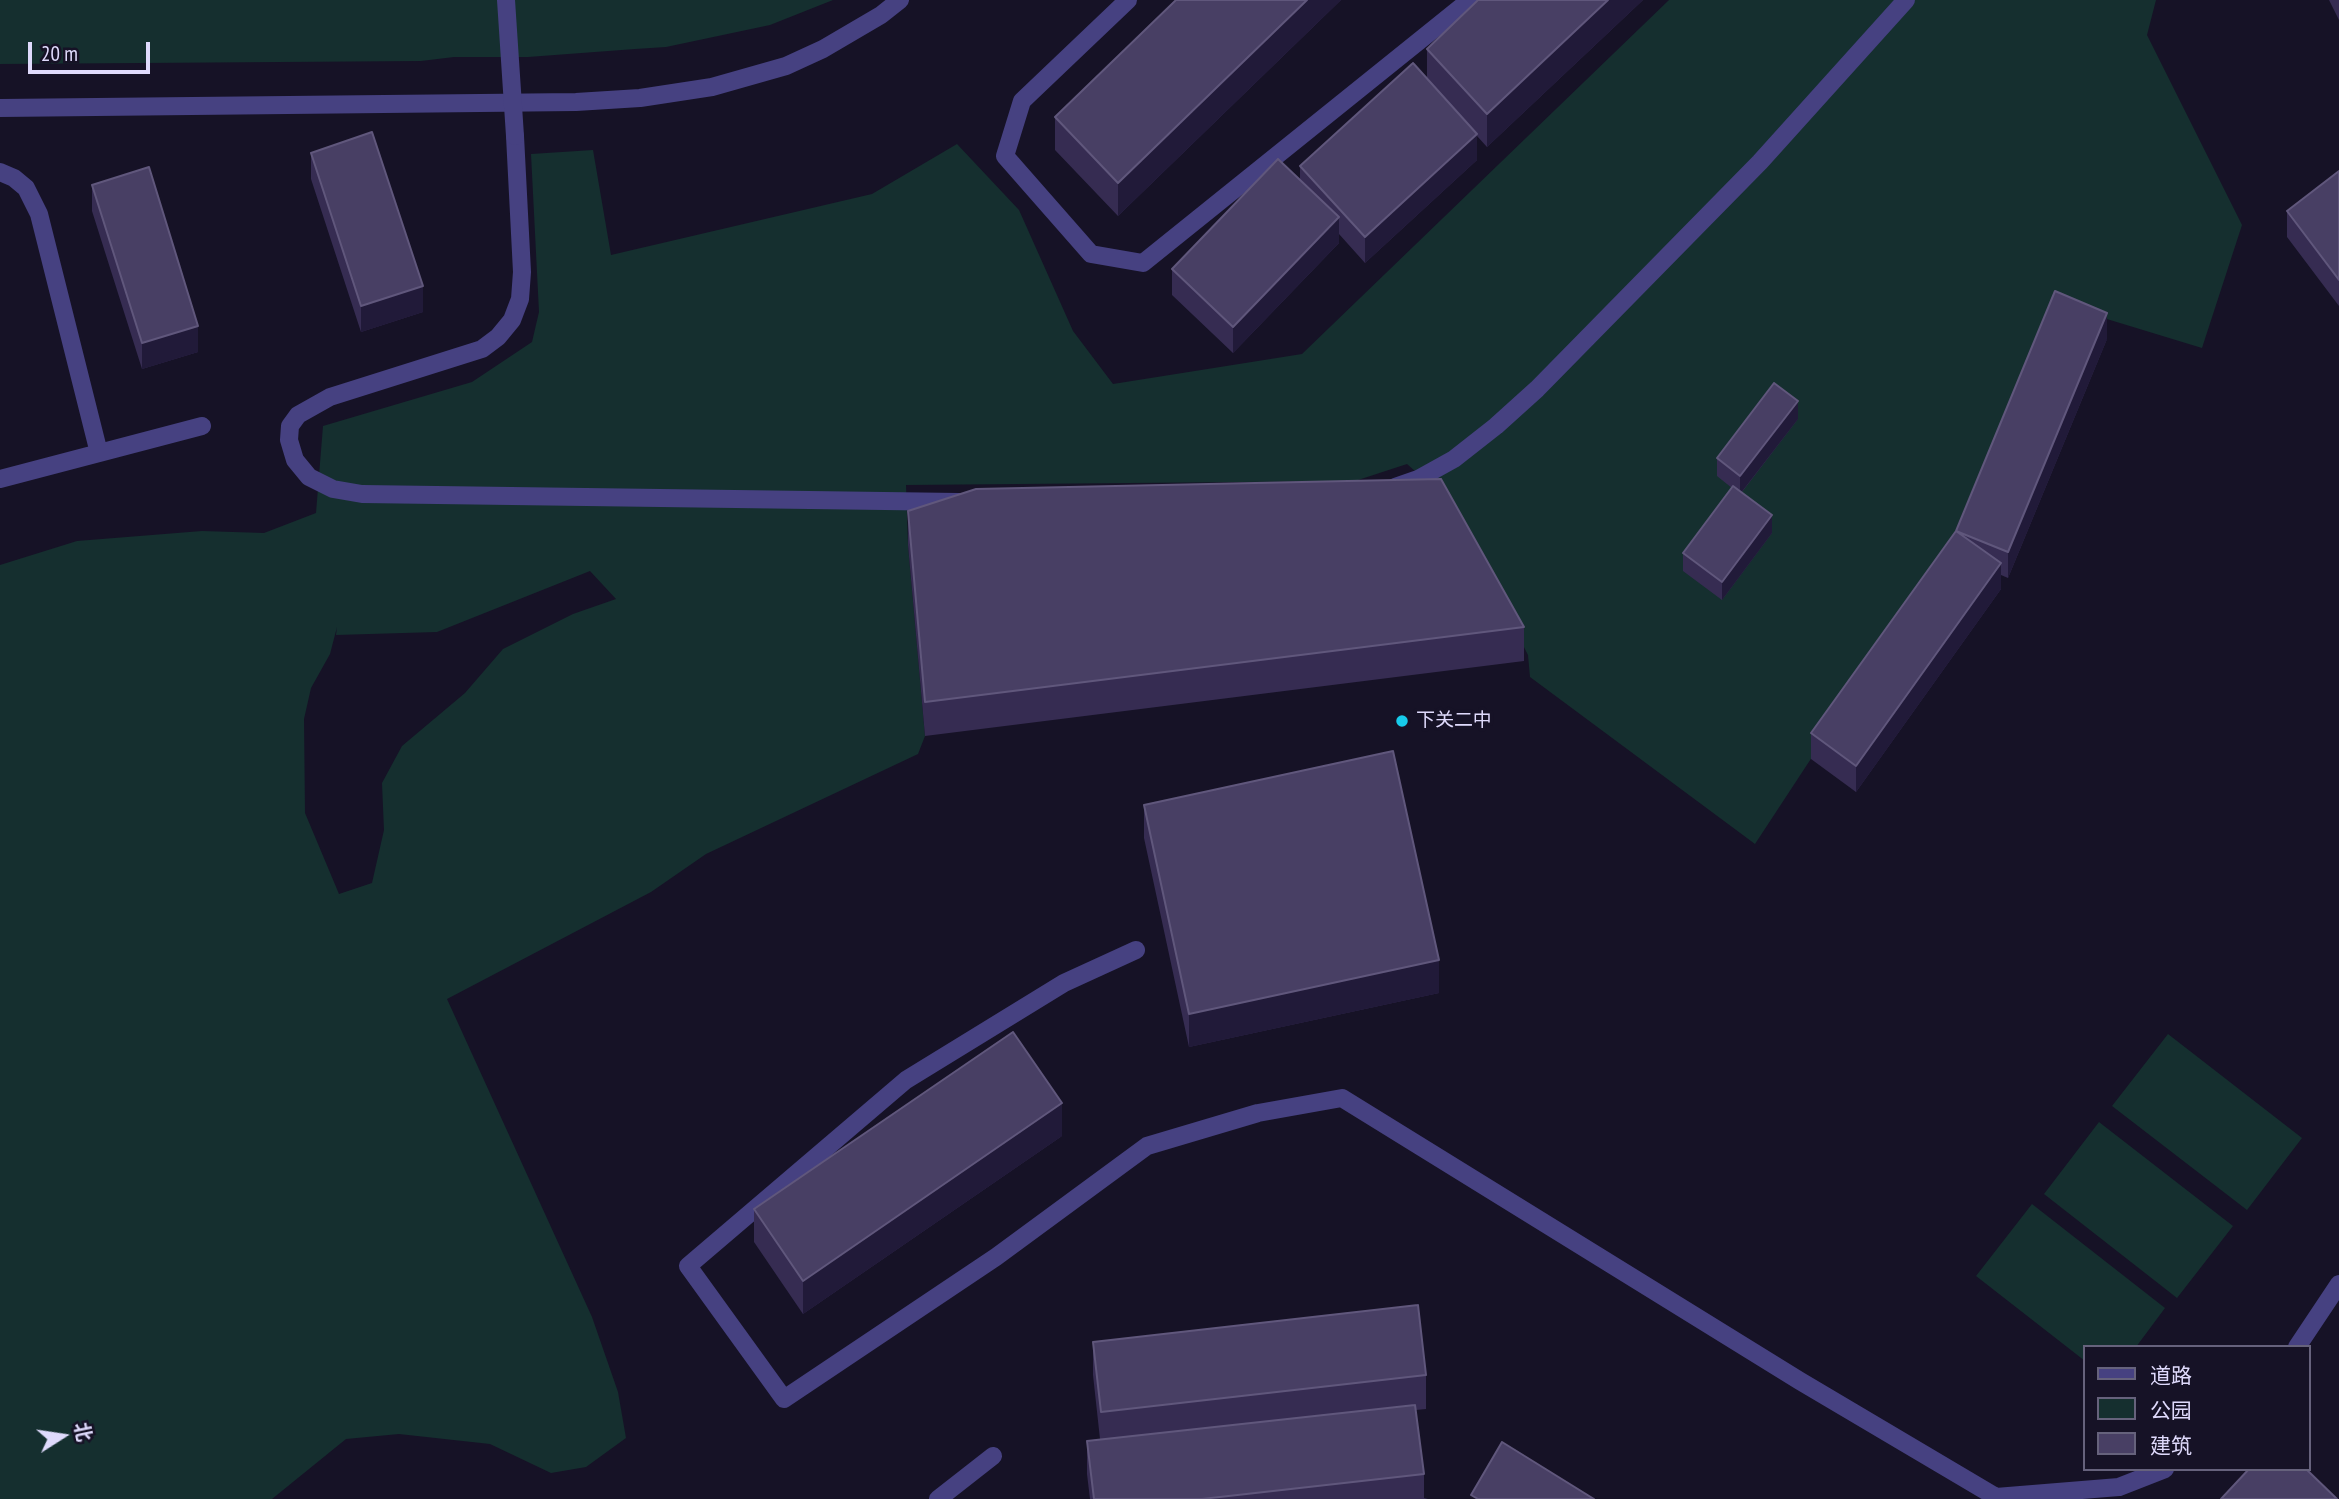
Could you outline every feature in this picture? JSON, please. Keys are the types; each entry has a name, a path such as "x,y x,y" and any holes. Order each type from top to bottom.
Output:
{"street":[{"path":"506,0 522,272 520,299 512,320 498,337 482,349 330,397 298,415 290,426 289,440 295,460 309,477 333,489 362,494 975,502"},
{"path":"0,108 576,102 640,98 712,87 786,66 823,49 881,15 900,0"},
{"path":"1128,0 1022,101 1005,156 1091,254 1143,263 1470,0"},
{"path":"1381,491 1418,479 1454,459 1537,390 1760,162 1906,0"},
{"path":"0,172 14,178 26,188 39,214 99,453"},
{"path":"0,479 202,426"},
{"path":"1136,950 1064,983 905,1080 688,1266 784,1399 996,1257 1147,1146 1258,1113 1342,1098 1800,1381 1996,1497 2119,1487 2160,1471"},
{"path":"2298,1345 2339,1284"},
{"path":"938,1499 993,1456"}],"green space":[{"path":"0,0 833,0 770,25 666,47 528,57 454,57 421,61 0,64"},
{"path":"1669,0 2156,0 2147,35 2242,225 2202,348 2051,302 1946,553 1755,844 1530,677 1528,655 1449,501 1407,464 1355,481 906,485 908,545 925,736 918,754 706,854 651,892 447,999 592,1317 618,1392 626,1438 586,1467 551,1473 490,1444 399,1434 346,1439 272,1499 0,1499 0,565 77,541 202,531 264,533 316,513 323,426 472,382 532,342 539,312 531,154 593,150 611,255 872,194 957,144 1019,210 1073,331 1113,384 1302,354","holes":["590,571 616,599 573,614 503,649 465,693 402,746 382,783 384,830 372,883 339,894 305,813 304,719 311,688 330,654 337,627 336,635 437,632"]},
{"path":"2168,1034 2302,1138 2247,1210 2112,1106"},
{"path":"2099,1122 2233,1226 2177,1298 2044,1194"},
{"path":"2032,1204 2165,1308 2137,1345 2084,1345 2084,1360 1976,1276"}],"building":[{"path":"1176,0 1307,0 1118,183 1055,117"},
{"path":"1478,0 1608,0 1487,114 1427,49"},
{"path":"1413,63 1477,134 1365,237 1300,166"},
{"path":"372,132 423,286 361,306 311,153"},
{"path":"1278,159 1339,217 1233,327 1172,269"},
{"path":"149,167 198,326 142,343 92,185"},
{"path":"2339,171 2339,280 2287,211"},
{"path":"2055,291 2107,313 2008,552 1956,531"},
{"path":"1774,383 1798,401 1740,476 1717,458"},
{"path":"1441,479 1524,627 925,702 908,511 976,489"},
{"path":"1733,486 1772,515 1722,582 1683,553"},
{"path":"1956,531 2001,563 1856,766 1811,733"},
{"path":"1393,751 1439,960 1189,1014 1144,805"},
{"path":"1013,1032 1062,1103 803,1281 754,1209"},
{"path":"1418,1305 1426,1375 1101,1412 1093,1342"},
{"path":"1415,1405 1424,1474 1202,1499 1094,1499 1087,1441"},
{"path":"1502,1442 1594,1499 1478,1499 1471,1495"},
{"path":"2247,1471 2308,1471 2337,1499 2221,1499"}],"place":[{"name":"下关二中","path":"1402,721"}]}
